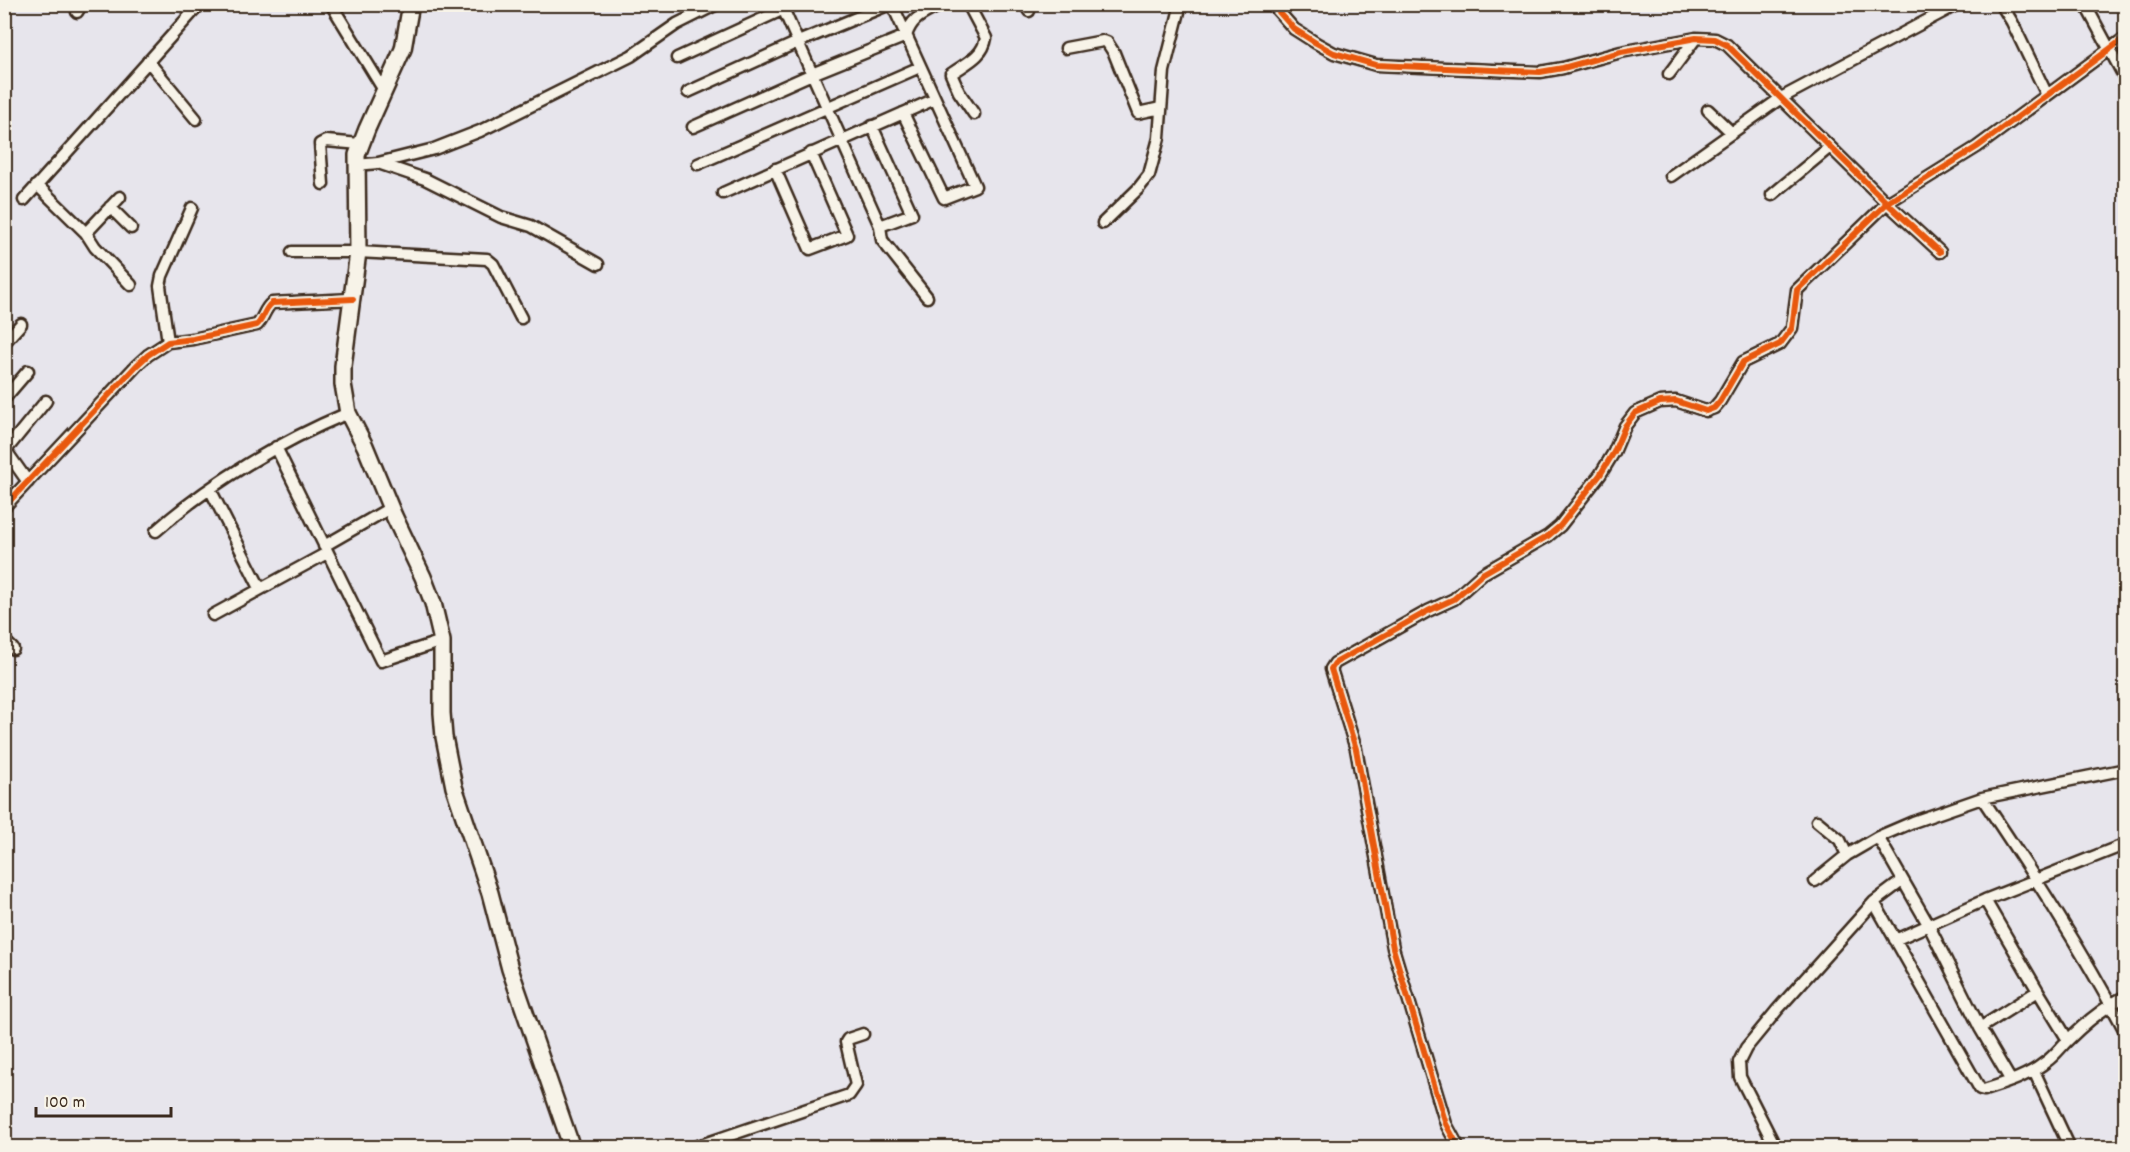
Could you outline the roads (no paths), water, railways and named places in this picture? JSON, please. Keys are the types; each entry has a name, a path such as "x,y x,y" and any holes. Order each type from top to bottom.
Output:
{"main road":[{"path":"411,4 404,49 360,144 356,165 358,252 343,366 343,384 348,413 423,577 440,627 442,713 454,787 490,893 510,969 572,1148"}],"street":[{"path":"331,4 385,92"},
{"path":"356,165 378,163 434,149 480,131 631,56 677,24 717,4"},
{"path":"677,58 782,7 795,4"},
{"path":"688,92 798,42 891,4 975,186 944,198 903,113"},
{"path":"693,127 812,74 906,36 911,23 916,18 942,4"},
{"path":"968,4 986,38 982,52 951,74 959,92 974,114"},
{"path":"1103,223 1149,175 1159,138 1164,71 1181,4"},
{"path":"1272,4 1294,29 1316,43 1334,53 1376,65 1540,72 1621,52 1696,38 1715,39 1722,42 1940,252"},
{"path":"1671,176 1780,98 1958,4"},
{"path":"2001,4 2047,95"},
{"path":"2085,4 2126,80"},
{"path":"24,200 148,61 192,7"},
{"path":"782,7 880,226 882,240 927,297"},
{"path":"1459,1148 1446,1124 1393,948 1356,749 1332,669 1335,663 1418,616 1454,599 1482,574 1548,536 1560,526 1600,475 1614,452 1625,426 1635,413 1659,402 1676,401 1706,411 1714,408 1743,362 1780,344 1792,328 1797,290 1887,203 1977,147 2126,37"},
{"path":"1669,74 1696,38"},
{"path":"1065,48 1107,42 1114,53 1138,113 1161,108"},
{"path":"148,61 196,119"},
{"path":"698,164 920,67"},
{"path":"723,193 935,99"},
{"path":"1708,111 1732,133"},
{"path":"872,126 912,214 880,226"},
{"path":"323,184 319,148 323,141 360,144"},
{"path":"1772,195 1830,147"},
{"path":"775,169 810,249 847,235 810,153"},
{"path":"378,163 424,179 501,217 531,226 598,264"},
{"path":"37,185 86,233 95,247 131,285"},
{"path":"86,233 120,197"},
{"path":"110,207 131,228"},
{"path":"168,342 159,286 192,208"},
{"path":"292,252 358,252 488,259 494,264 521,318"},
{"path":"4,507 137,365 168,342 256,325 272,303 352,299"},
{"path":"4,343 21,324"},
{"path":"4,399 28,371"},
{"path":"28,482 6,452 46,401"},
{"path":"156,531 187,504 276,447 348,413"},
{"path":"276,447 381,661 442,641"},
{"path":"210,489 260,588"},
{"path":"213,615 326,550 390,508"},
{"path":"4,640 13,649"},
{"path":"1815,881 1847,855 1878,837 1913,822 1982,798 2126,769"},
{"path":"1982,798 2037,880 2126,1033"},
{"path":"1817,821 1840,840 1847,855"},
{"path":"1878,837 1928,924 1980,1028 2011,1081"},
{"path":"1895,940 1985,900 2126,844"},
{"path":"1776,1148 1740,1077 1739,1062 1746,1048 1778,1009 1874,903 1902,881"},
{"path":"1985,900 2068,1040"},
{"path":"1874,903 1980,1089 1984,1090 2034,1071 2110,1004 2126,996"},
{"path":"1980,1028 2038,991"},
{"path":"692,1148 849,1095 856,1085 846,1042 863,1034"},
{"path":"2034,1071 2070,1148"}]}
